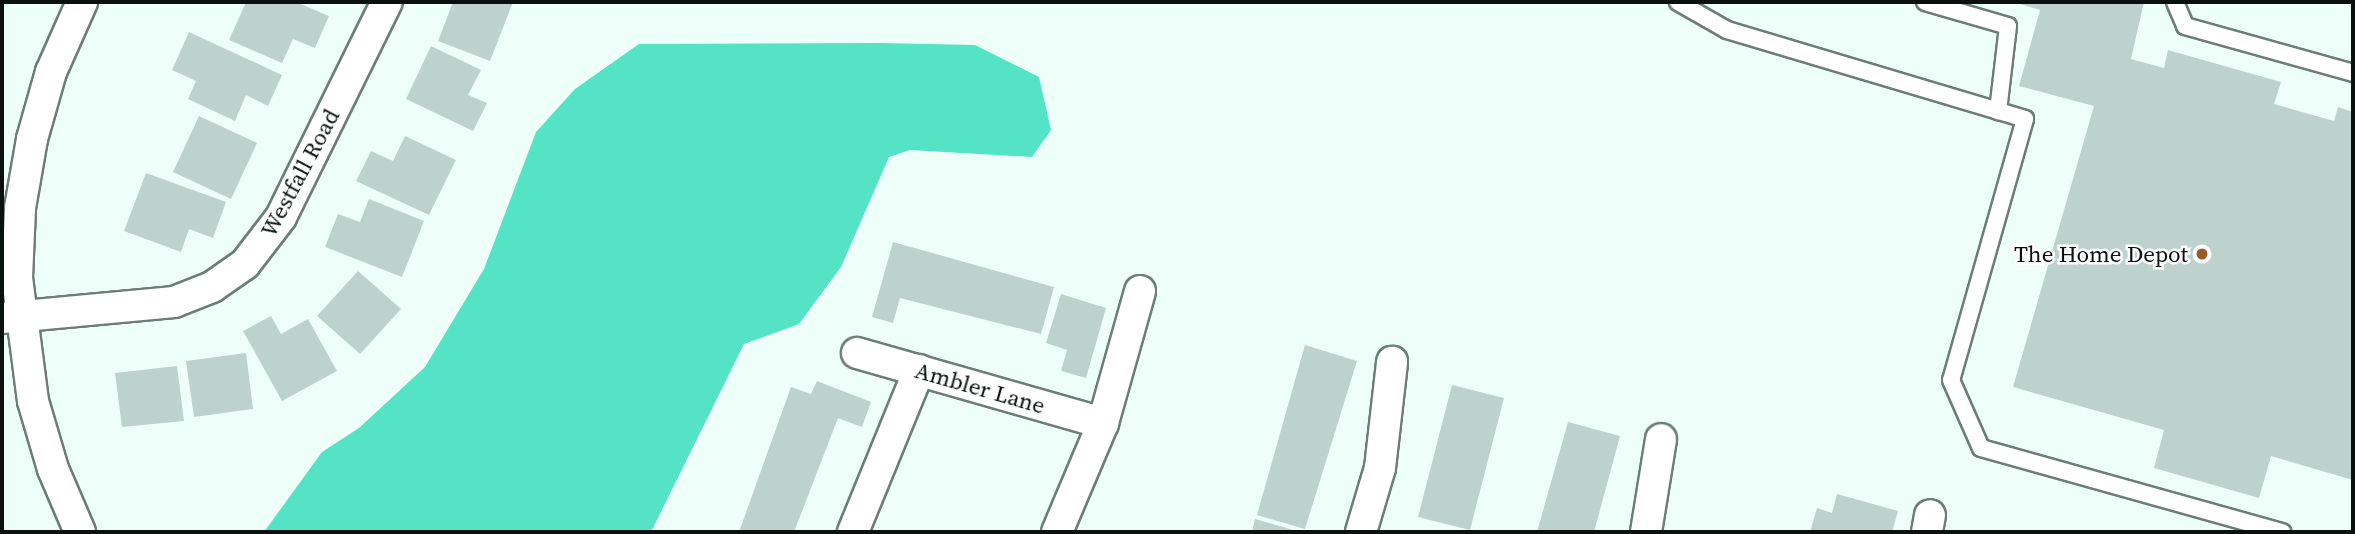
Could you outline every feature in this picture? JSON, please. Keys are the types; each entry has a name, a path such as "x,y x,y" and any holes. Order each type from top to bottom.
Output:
{"street":[{"path":"80,532 53,469 10,317 20,208 32,139 51,72 82,2"},
{"name":"Westfall Road","path":"10,317 174,302 212,287 245,264 281,217 387,2"},
{"path":"1057,532 1103,423 1140,291"},
{"name":"Ambler Lane","path":"857,353 1103,423"},
{"path":"1361,532 1380,468 1392,362"},
{"path":"853,532 919,370"},
{"path":"1646,532 1661,439"}],"lane":[{"path":"1925,2 2008,26 1997,110"},
{"path":"2175,2 2185,26"},
{"path":"2185,26 2191,2"},
{"path":"1683,3 1727,30 2025,119 1951,380 1981,448 2282,532"},
{"path":"2185,26 2353,73"}],"shaded area":[{"path":"639,44 975,45 1039,77 1051,130 1032,157 910,150 889,157 841,267 799,324 744,344 651,532 264,532 322,452 359,428 425,367 484,269 536,132 575,89"}],"building":[{"path":"246,2 296,2 329,16 315,48 293,39 282,63 229,40"},
{"path":"453,2 513,2 490,61 438,41"},
{"name":"The Home Depot","path":"2014,2 2144,2 2131,59 2164,68 2168,50 2281,82 2274,104 2334,121 2338,107 2353,112 2353,480 2271,456 2259,498 2154,468 2164,430 2013,387 2094,106 2019,86 2040,10"},
{"path":"189,32 282,75 268,106 246,95 235,121 188,99 196,81 172,70"},
{"path":"431,46 481,70 468,95 487,103 473,131 406,99"},
{"path":"199,116 257,143 231,199 173,172"},
{"path":"405,136 456,160 429,215 356,181 371,151 393,161"},
{"path":"146,173 226,202 213,238 189,229 181,252 124,231"},
{"path":"369,199 424,221 402,277 325,247 338,214 360,222"},
{"path":"893,242 1054,287 1041,334 900,298 893,323 872,317"},
{"path":"358,271 401,309 360,354 317,316"},
{"path":"1061,294 1106,308 1086,378 1061,371 1067,350 1046,343"},
{"path":"271,316 281,334 308,319 337,371 282,401 243,331"},
{"path":"1305,345 1357,361 1305,529 1257,515"},
{"path":"246,353 253,409 194,417 186,361"},
{"path":"177,366 184,421 122,427 115,373"},
{"path":"817,381 871,402 862,427 838,418 794,532 739,532 791,387 811,394"},
{"path":"1452,385 1504,398 1470,530 1418,517"},
{"path":"1568,422 1620,436 1594,532 1537,532"},
{"path":"1837,494 1898,511 1892,532 1810,532 1817,508 1832,513"},
{"path":"1255,519 1300,532 1252,532"}],"place":[{"name":"The Home Depot","path":"2202,254"}]}
